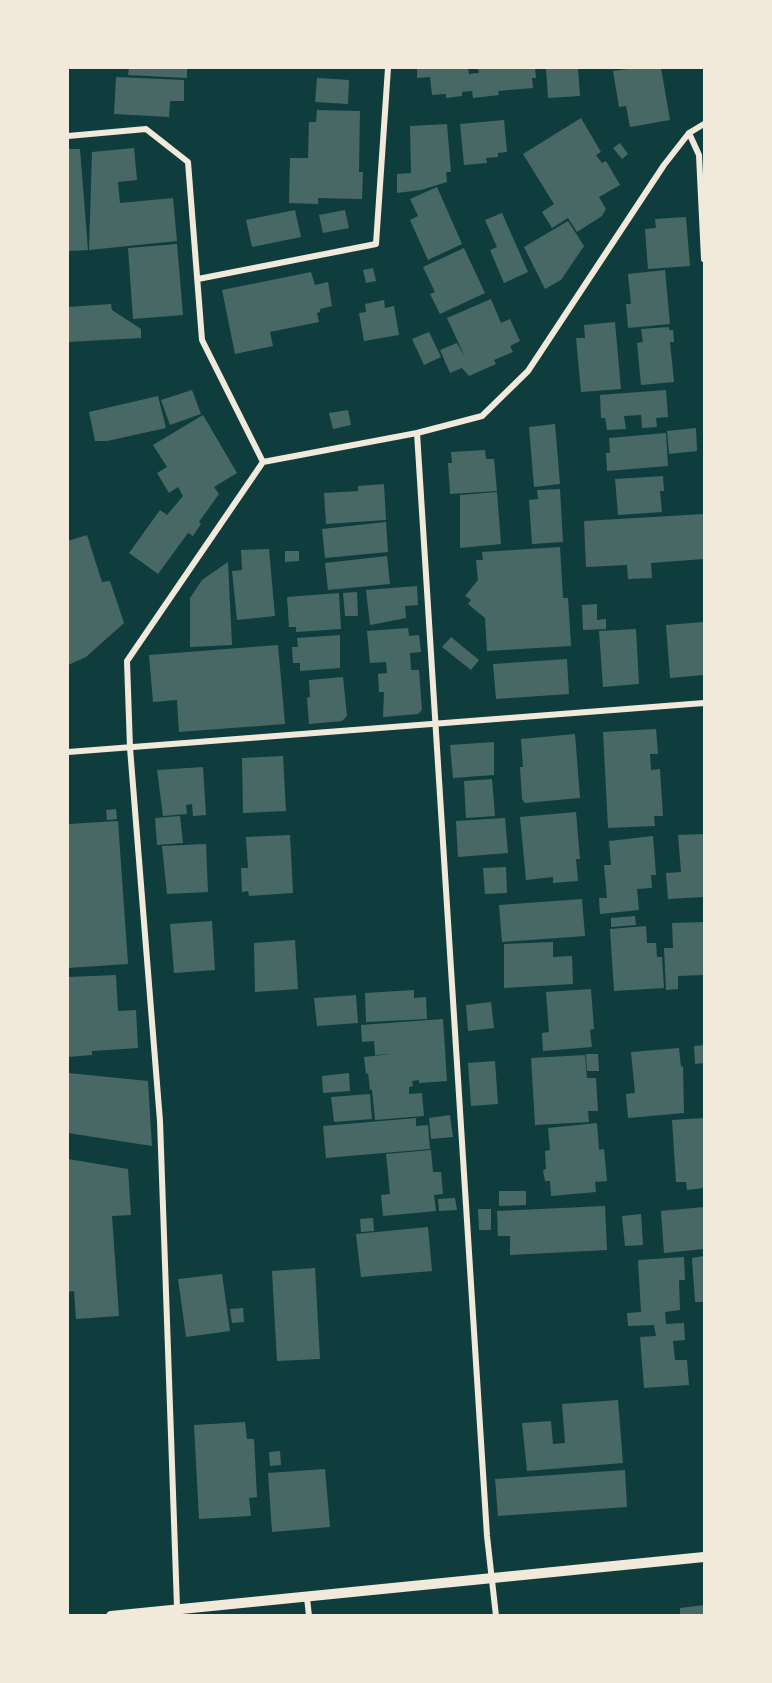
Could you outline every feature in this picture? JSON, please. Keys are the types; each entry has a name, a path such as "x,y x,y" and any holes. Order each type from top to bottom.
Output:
{"street":[{"path":"198,279 376,244 388,68"},
{"path":"177,1607 159,1121 130,748 127,661 263,462 417,433 482,416 528,371 664,165 689,132 705,124"},
{"path":"68,136 147,129 188,162 202,340 263,462"},
{"path":"689,132 699,155 705,259"},
{"path":"417,433 491,1579 496,1616"},
{"path":"68,752 705,703"},
{"path":"111,1616 177,1607 307,1598 705,1557"},
{"path":"307,1598 309,1616"}],"building":[{"path":"129,68 187,68 187,78 128,75"},
{"path":"417,68 468,68 469,74 479,73 478,68 535,68 536,78 532,78 533,88 498,91 499,95 473,98 472,91 462,92 462,96 446,98 446,94 432,95 430,77 417,78"},
{"path":"546,68 578,68 580,96 548,98"},
{"path":"661,68 670,120 630,127 626,106 619,107 613,71"},
{"path":"116,77 184,80 184,101 170,101 169,117 114,114"},
{"path":"317,78 349,80 348,104 315,102"},
{"path":"317,110 360,111 359,172 363,172 362,199 318,198 318,204 289,203 290,158 308,158 309,122 316,122"},
{"path":"581,118 601,152 596,155 602,163 606,161 620,185 599,197 606,209 602,216 577,232 568,218 552,228 542,212 554,204 523,154"},
{"path":"504,120 507,152 498,153 498,157 486,158 487,163 464,165 460,124"},
{"path":"447,124 451,172 446,172 447,182 421,190 397,193 397,174 411,173 410,126"},
{"path":"620,143 628,154 622,159 613,148"},
{"path":"134,148 137,180 118,182 120,203 173,198 177,241 89,250 92,152"},
{"path":"68,149 80,149 88,250 68,251"},
{"path":"437,187 462,244 428,260 410,220 418,216 410,199"},
{"path":"295,210 301,237 252,247 246,220"},
{"path":"345,210 349,228 323,233 319,215"},
{"path":"502,213 528,272 504,283 490,250 497,247 485,220"},
{"path":"686,217 690,266 648,269 645,229 656,228 655,219"},
{"path":"568,221 584,246 561,280 545,289 524,247"},
{"path":"177,244 183,315 133,319 128,248"},
{"path":"464,248 485,293 440,314 430,294 435,292 423,267"},
{"path":"373,268 376,281 366,283 363,270"},
{"path":"665,270 670,324 628,328 626,304 631,304 628,274"},
{"path":"311,272 315,285 328,282 332,306 320,309 317,313 319,322 270,332 273,346 235,354 222,290"},
{"path":"491,299 501,323 510,319 520,341 510,346 513,352 494,360 496,364 469,376 462,368 450,373 440,350 457,343 465,357 447,318"},
{"path":"384,300 385,308 394,306 399,335 364,341 359,313 366,312 365,304"},
{"path":"111,304 112,310 141,329 141,338 68,342 68,307"},
{"path":"615,322 621,389 581,392 576,338 585,338 584,325"},
{"path":"669,327 669,330 673,330 674,342 670,342 674,382 641,385 637,343 643,342 641,329"},
{"path":"429,332 441,357 424,365 412,339"},
{"path":"192,390 201,414 170,425 161,400"},
{"path":"666,390 668,417 656,418 657,427 642,428 641,415 624,416 626,429 607,430 605,418 601,418 600,395"},
{"path":"158,396 166,428 107,441 95,441 89,412"},
{"path":"348,410 351,425 333,429 329,413"},
{"path":"203,415 237,473 214,487 219,494 199,522 201,524 193,536 188,533 158,574 129,553 160,510 167,515 183,496 178,487 169,493 157,473 167,467 153,445"},
{"path":"555,424 560,484 534,487 529,427"},
{"path":"696,428 697,451 669,454 667,431"},
{"path":"666,433 668,466 607,471 606,453 610,453 609,438"},
{"path":"485,450 486,459 494,459 497,491 450,494 448,463 452,463 451,452"},
{"path":"663,476 664,491 660,491 662,512 618,515 615,479"},
{"path":"384,484 386,520 326,524 324,493 358,491 358,486"},
{"path":"560,489 563,542 532,544 529,500 538,499 537,490"},
{"path":"497,492 501,544 460,548 460,495"},
{"path":"704,514 704,559 651,563 652,578 628,579 627,565 586,567 584,521"},
{"path":"386,522 388,552 325,558 322,529"},
{"path":"87,535 102,582 110,581 124,623 86,657 68,665 68,541"},
{"path":"560,547 563,598 568,598 571,646 487,651 485,618 468,604 471,600 465,596 478,580 476,560 483,560 482,552"},
{"path":"269,549 275,616 237,620 232,571 242,570 241,550"},
{"path":"285,551 299,551 299,561 285,562"},
{"path":"387,556 390,584 328,590 325,563"},
{"path":"228,562 232,645 190,647 190,598 202,580"},
{"path":"417,586 418,605 405,606 406,618 370,625 366,590"},
{"path":"357,592 358,616 345,616 343,593"},
{"path":"339,593 341,629 296,632 296,627 289,627 287,597"},
{"path":"597,604 597,620 606,619 606,629 583,630 582,605"},
{"path":"704,622 704,675 670,678 666,625"},
{"path":"408,628 409,636 419,635 421,652 410,653 411,670 419,670 422,710 418,714 383,717 384,692 379,692 378,674 387,673 386,662 370,663 367,631"},
{"path":"636,629 639,684 603,687 599,631"},
{"path":"340,635 340,668 300,671 300,663 293,663 292,647 298,647 297,638"},
{"path":"451,637 479,660 471,670 442,647"},
{"path":"278,645 285,724 179,732 177,700 153,702 149,655"},
{"path":"567,659 569,694 496,699 493,664"},
{"path":"343,677 347,716 342,721 309,724 307,698 310,697 309,680"},
{"path":"656,729 658,754 650,754 651,770 660,769 663,816 654,816 655,826 608,828 603,732"},
{"path":"575,734 580,798 525,803 522,799 520,767 523,767 521,739"},
{"path":"494,742 494,775 453,778 450,745"},
{"path":"283,756 286,811 243,813 242,758"},
{"path":"203,767 206,815 193,816 192,804 186,805 187,814 163,816 157,770"},
{"path":"492,779 495,816 466,818 464,781"},
{"path":"116,809 117,819 107,820 106,810"},
{"path":"576,812 580,859 576,859 578,881 553,883 553,877 526,880 520,817"},
{"path":"180,816 183,843 157,845 155,818"},
{"path":"505,818 508,853 458,857 456,821"},
{"path":"118,821 128,964 68,968 68,824"},
{"path":"704,834 704,897 668,899 666,873 681,872 678,835"},
{"path":"290,835 293,893 249,896 248,891 242,892 241,868 248,868 246,837"},
{"path":"653,836 656,875 651,875 652,888 637,889 639,910 600,914 599,898 607,898 604,865 611,865 609,841"},
{"path":"206,844 208,892 167,894 162,846"},
{"path":"506,867 507,893 485,894 483,868"},
{"path":"582,899 585,936 502,942 499,905"},
{"path":"635,916 636,925 611,927 611,918"},
{"path":"212,921 215,970 174,973 170,924"},
{"path":"704,922 704,975 678,976 678,989 666,990 664,948 673,948 672,923"},
{"path":"646,926 647,943 656,943 657,957 662,957 664,988 614,991 610,929"},
{"path":"295,940 298,989 255,992 254,943"},
{"path":"553,942 553,957 572,956 573,984 504,988 504,944"},
{"path":"116,975 118,1011 136,1010 138,1048 92,1051 92,1055 68,1057 68,977"},
{"path":"591,989 594,1029 590,1030 592,1047 543,1051 542,1033 549,1032 546,992"},
{"path":"414,990 414,998 426,997 427,1019 366,1022 365,993"},
{"path":"356,995 358,1023 317,1026 314,998"},
{"path":"491,1002 494,1028 468,1031 466,1005"},
{"path":"443,1019 447,1081 419,1083 419,1080 412,1081 413,1086 409,1087 409,1094 422,1093 424,1116 375,1120 372,1090 370,1090 368,1073 366,1074 364,1057 390,1054 375,1055 374,1041 362,1042 361,1025"},
{"path":"704,1045 704,1063 695,1064 694,1046"},
{"path":"679,1048 681,1067 683,1066 684,1113 628,1118 626,1094 635,1093 631,1052"},
{"path":"586,1054 598,1054 599,1071 587,1071"},
{"path":"585,1055 587,1078 596,1078 598,1111 588,1111 589,1122 535,1125 531,1058"},
{"path":"495,1061 498,1104 471,1106 468,1063"},
{"path":"68,1073 148,1081 152,1146 68,1133"},
{"path":"349,1073 350,1091 323,1093 322,1076"},
{"path":"370,1094 372,1119 334,1122 331,1097"},
{"path":"450,1115 453,1137 431,1139 429,1118"},
{"path":"416,1118 416,1126 428,1125 430,1149 326,1158 323,1126"},
{"path":"704,1118 704,1188 687,1190 686,1182 676,1182 672,1120"},
{"path":"597,1123 599,1150 604,1149 607,1181 595,1182 596,1192 551,1196 550,1181 545,1181 543,1170 546,1169 545,1151 550,1150 548,1128"},
{"path":"431,1150 433,1172 441,1172 443,1194 434,1195 436,1211 383,1216 381,1195 390,1194 386,1154"},
{"path":"68,1159 128,1169 131,1215 112,1216 119,1316 76,1319 74,1291 68,1292"},
{"path":"499,1191 526,1191 526,1205 499,1206"},
{"path":"455,1198 457,1210 439,1211 438,1199"},
{"path":"605,1206 607,1250 510,1255 510,1236 498,1236 497,1211"},
{"path":"704,1207 704,1249 664,1253 661,1211"},
{"path":"478,1209 491,1209 491,1230 479,1230"},
{"path":"641,1214 643,1245 625,1246 622,1216"},
{"path":"373,1218 374,1231 361,1232 360,1219"},
{"path":"428,1227 432,1271 361,1277 356,1234"},
{"path":"704,1256 704,1302 695,1302 692,1258"},
{"path":"684,1257 685,1280 679,1280 680,1310 665,1312 666,1324 684,1323 685,1340 673,1341 675,1360 687,1360 689,1385 644,1388 640,1337 656,1336 654,1325 628,1326 627,1313 641,1312 638,1260"},
{"path":"315,1268 320,1359 277,1361 272,1271"},
{"path":"222,1274 230,1331 186,1337 178,1279"},
{"path":"243,1308 244,1322 232,1323 230,1309"},
{"path":"618,1400 623,1463 527,1471 522,1423 551,1421 553,1444 565,1443 562,1404"},
{"path":"245,1422 247,1439 254,1439 257,1497 249,1498 251,1516 199,1519 194,1425"},
{"path":"280,1451 281,1465 270,1466 269,1452"},
{"path":"325,1469 330,1527 272,1532 268,1473"},
{"path":"625,1470 627,1507 498,1516 495,1479"},
{"path":"704,1605 704,1616 680,1616 680,1608"}]}
